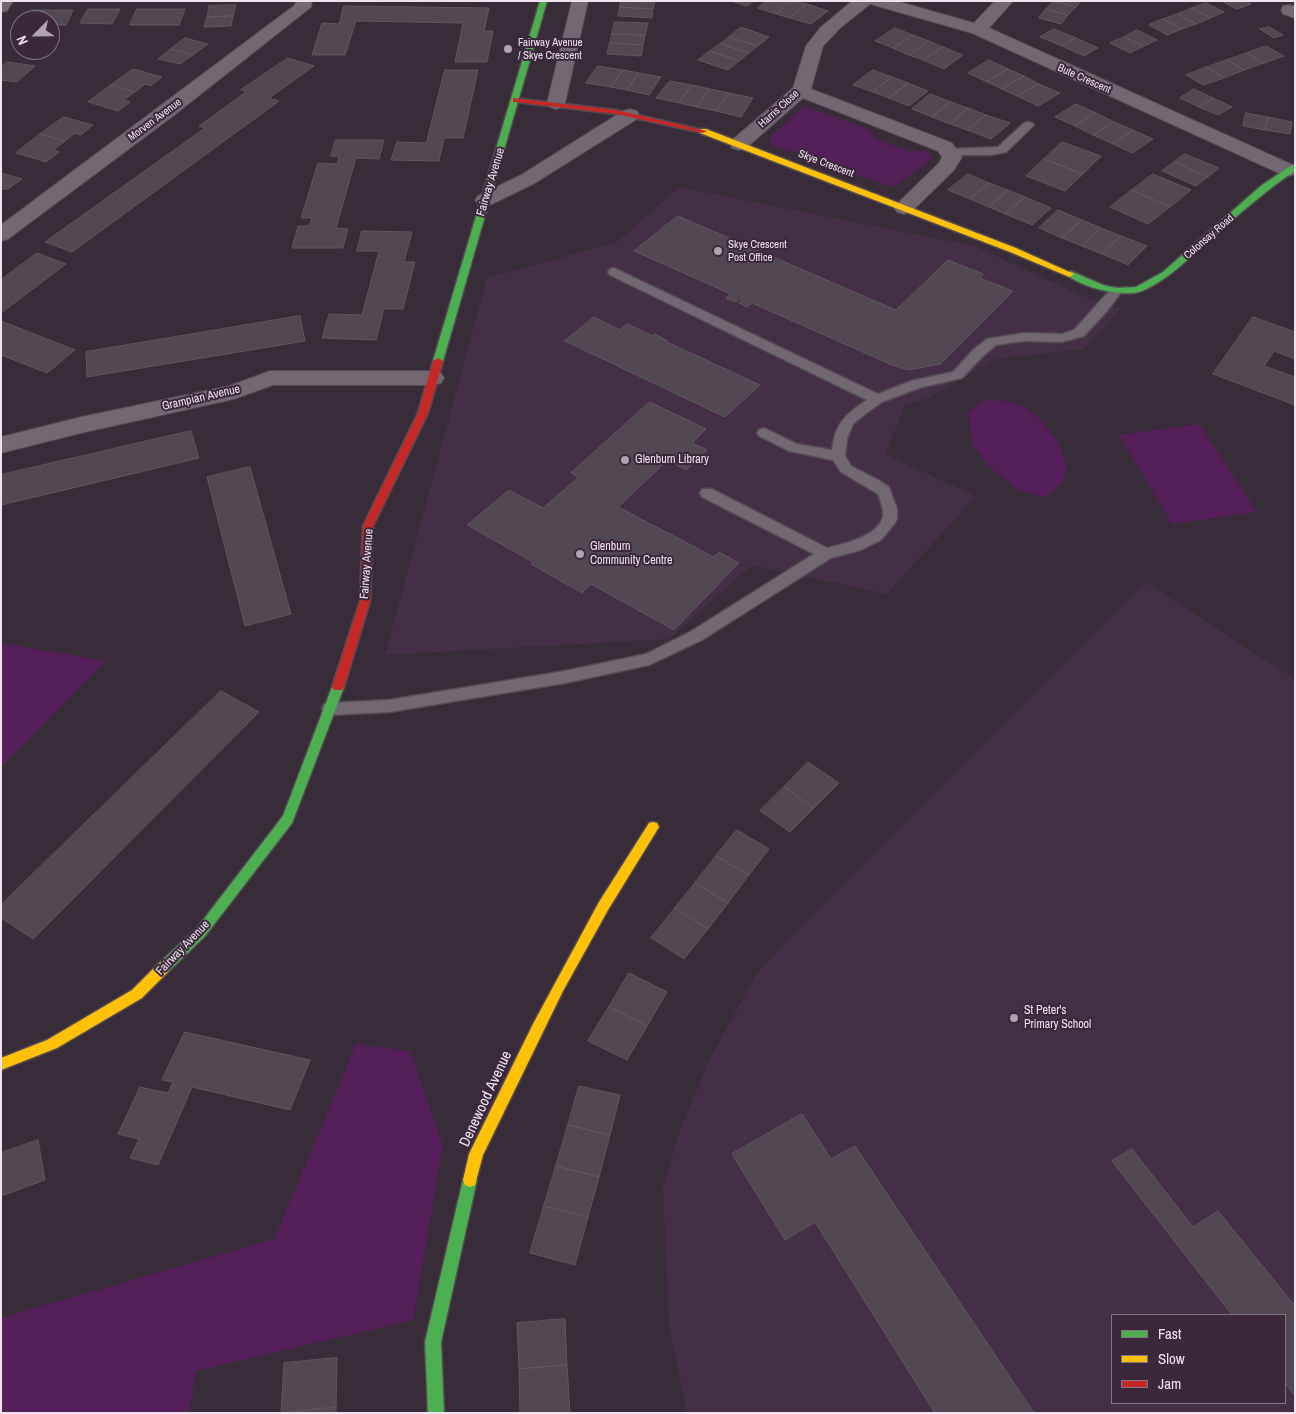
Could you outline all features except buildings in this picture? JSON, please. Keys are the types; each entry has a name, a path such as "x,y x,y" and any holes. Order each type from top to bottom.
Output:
{"street":[{"path":"1,7 5,1"},
{"name":"Morven Avenue","path":"1,235 265,36 302,7 304,1"},
{"name":"Fairway Avenue","path":"1,1064 52,1044 138,994 201,932 288,819 330,709 365,601 368,526 423,413 544,1"},
{"path":"556,103 580,1"},
{"name":"Harris Close","path":"739,144 801,91 805,82 811,52 818,40 864,1"},
{"name":"Bute Crescent","path":"876,1 978,29 1040,60 1291,169"},
{"path":"978,29 1005,1"},
{"path":"801,91 936,143 950,152 952,157 947,166 904,208"},
{"name":"Skye Crescent","path":"516,100 556,103 682,125 739,144 1013,250 1100,287 1116,291"},
{"path":"485,200 528,179 630,115"},
{"name":"Colonsay Road","path":"1116,291 1138,289 1166,274 1265,187 1291,169"},
{"name":"Grampian Avenue","path":"1,445 81,425 234,392 270,378 433,378"},
{"name":"Denewood Avenue","path":"436,1413 432,1342 476,1154 554,993 619,877 653,827"}],"lane":[{"path":"950,152 991,152 1002,150 1028,125"},
{"path":"614,272 877,399"},
{"path":"330,709 389,706 565,677 649,659 696,636 826,554 856,546 876,536 890,519 890,509 884,491 875,484 846,469 838,456 840,439 847,422 877,399 916,384 957,375 978,353 992,342 1024,337 1062,338 1079,332 1103,308 1116,291"},
{"path":"764,433 794,448 838,456"},
{"path":"708,493 826,554"}],"shaded area":[{"path":"804,106 870,130 874,138 908,151 927,151 932,159 897,185 890,186 773,145 769,141 771,136"},
{"path":"679,187 974,246 1090,299 1121,309 1084,349 995,359 931,397 904,406 886,455 976,496 887,594 752,565 669,639 385,655 487,278 617,242"},
{"path":"986,399 1008,401 1028,409 1052,433 1058,443 1066,463 1065,476 1058,487 1044,497 1016,489 988,465 972,445 968,412"},
{"path":"1199,424 1257,512 1172,524 1119,435"},
{"name":"St Peter's Primary School","path":"1145,582 1295,679 1295,1413 687,1413 669,1325 663,1185 681,1128 709,1061 756,974 813,914"},
{"path":"1,643 106,661 1,767"},
{"path":"356,1044 410,1051 443,1145 413,1320 196,1371 189,1413 1,1413 1,1318 274,1239"}],"traffic: fast":[{"path":"438,361 544,1"},
{"path":"1070,274 1100,287 1116,291 1138,289 1166,274 1265,187 1295,167"},
{"path":"163,968 201,932 288,819 338,687"},
{"path":"436,1413 433,1342 470,1180"}],"traffic: slow":[{"path":"703,131 1013,250 1070,274"},
{"path":"470,1180 476,1154 558,987 603,906 653,827"},
{"path":"1,1064 52,1044 137,994 163,968"}],"traffic: jam":[{"path":"516,100 616,112 703,131"},
{"path":"338,687 365,601 368,526 423,413 438,361"}],"place":[{"name":"Fairway Avenue / Skye Crescent","path":"508,49"},
{"name":"Skye Crescent Post Office","path":"718,251"},
{"name":"Glenburn Library","path":"625,460"},
{"name":"Glenburn Community Centre","path":"580,554"},
{"name":"St Peter's Primary School","path":"1014,1018"}]}
